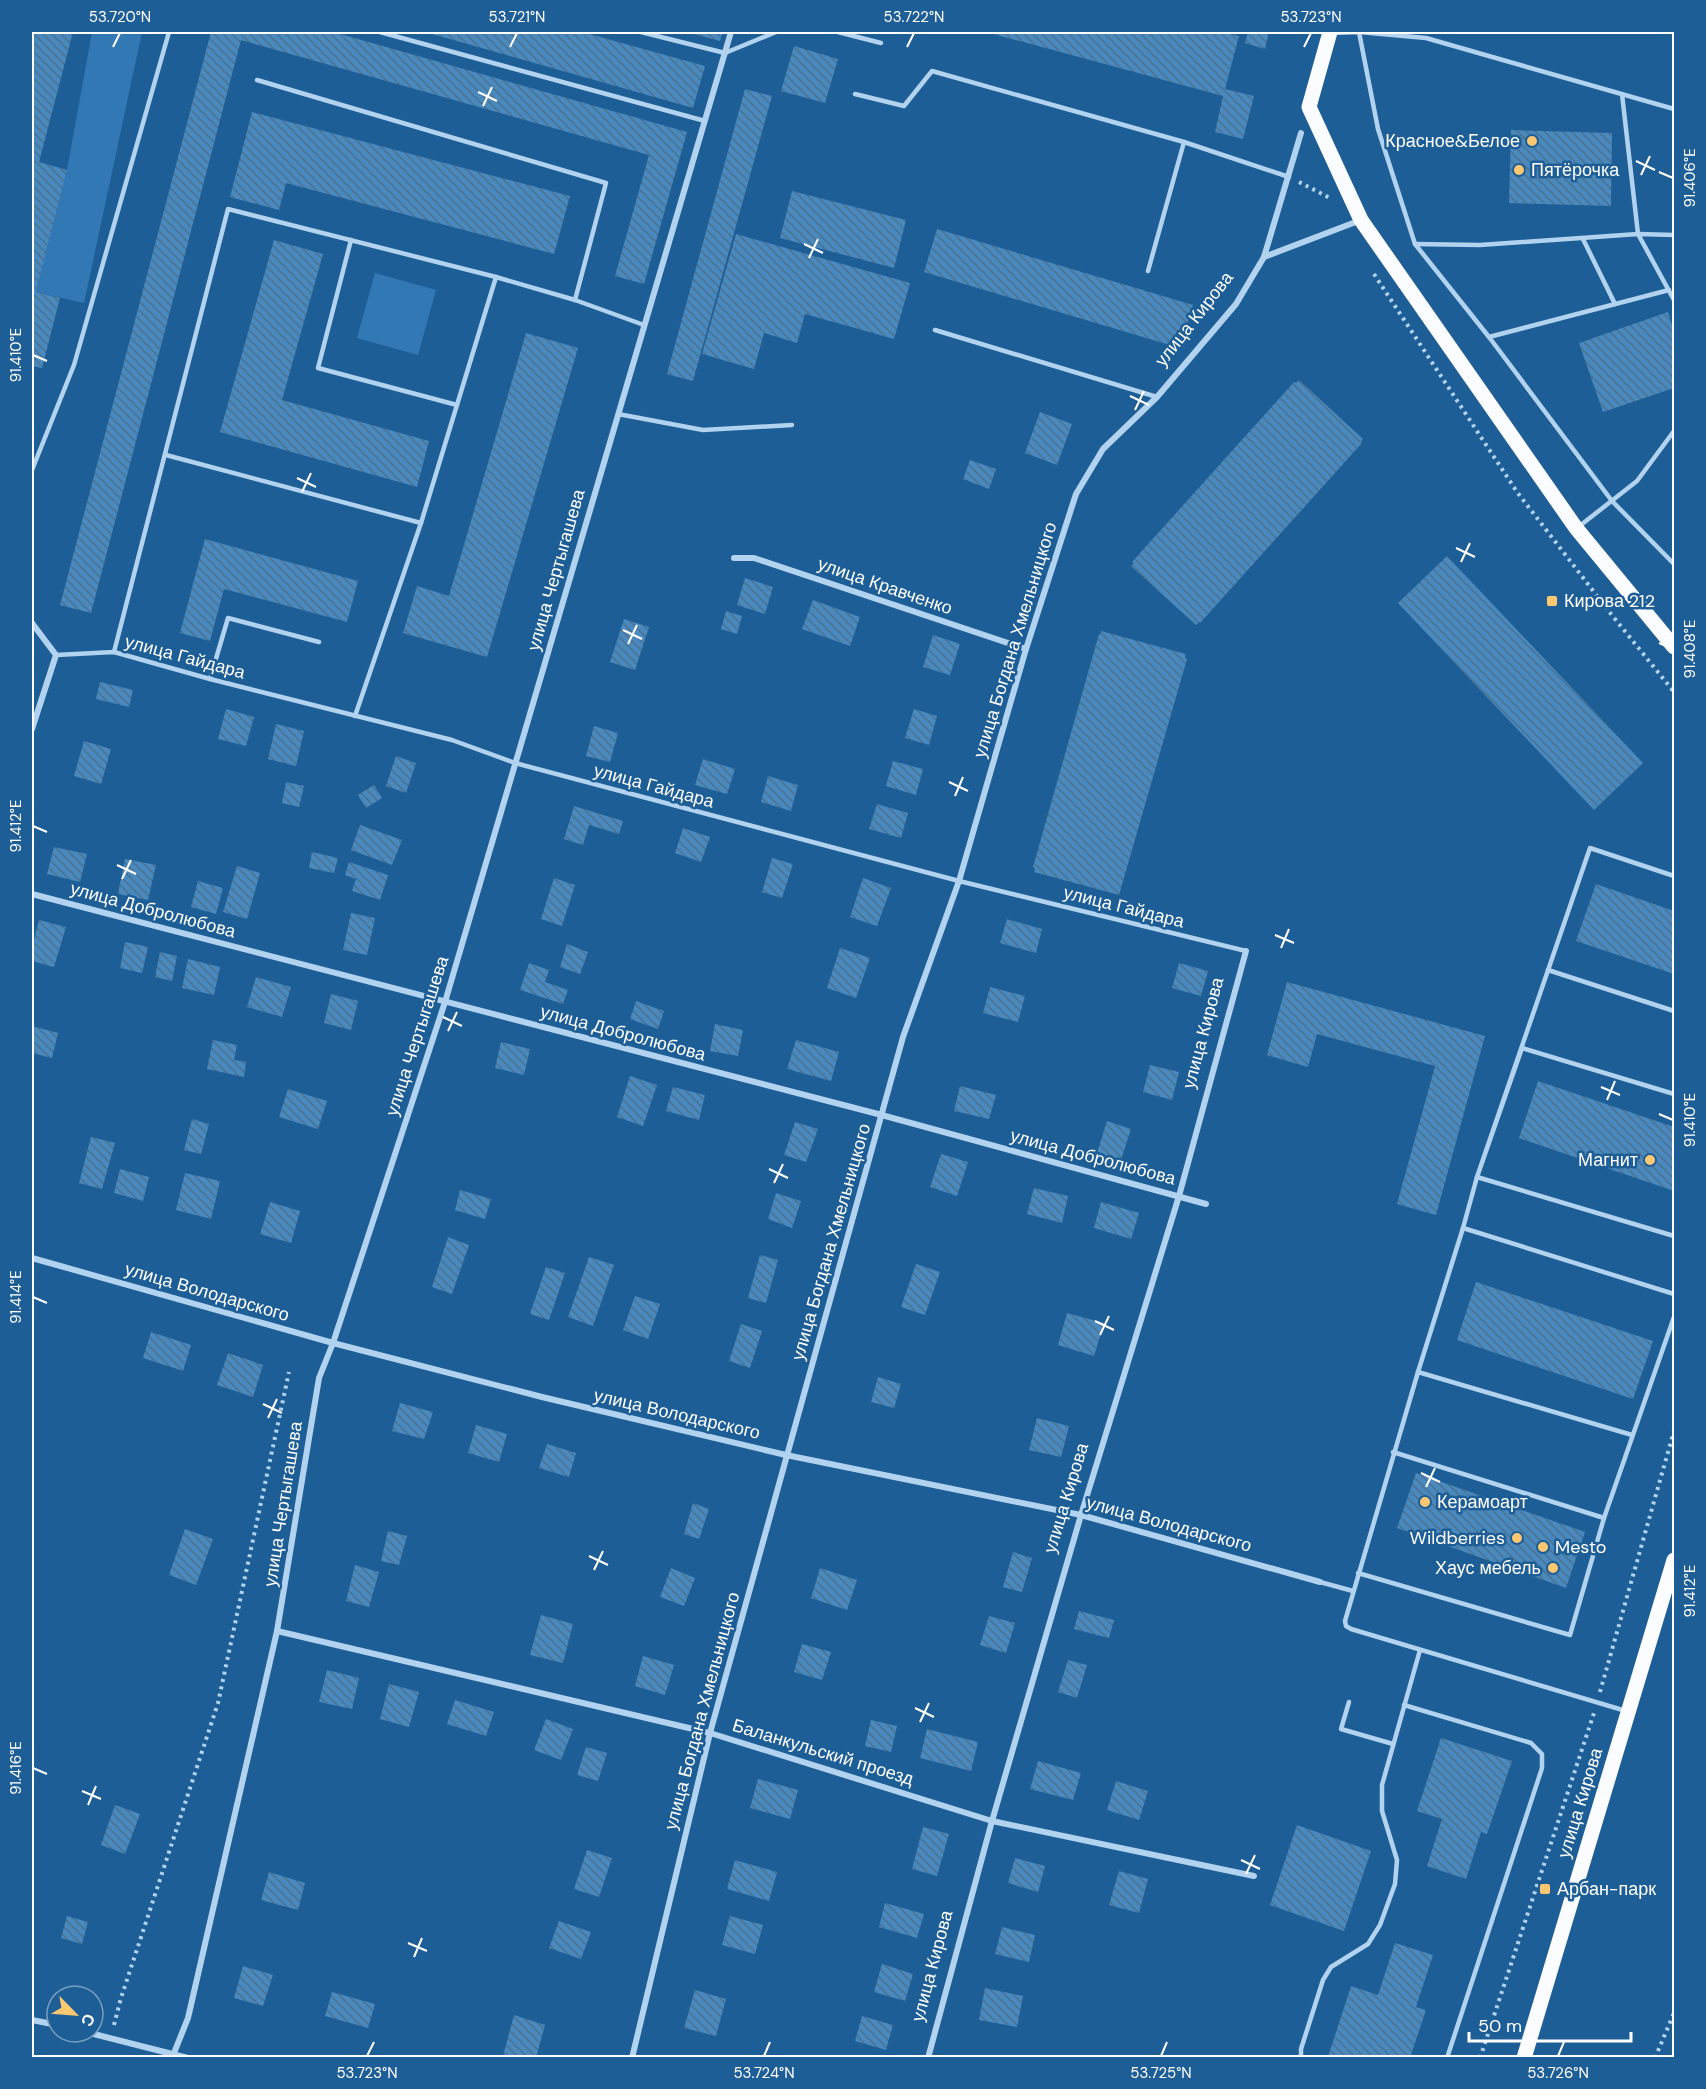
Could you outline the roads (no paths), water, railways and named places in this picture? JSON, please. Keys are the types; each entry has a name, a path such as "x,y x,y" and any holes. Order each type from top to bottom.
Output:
{"main road":[{"path":"1330,32 1310,107 1361,220 1576,528 1674,648"},
{"name":"улица Кирова","path":"1524,2058 1674,1560"}],"street":[{"name":"улица Чертыгашева","path":"172,2056 188,2018 277,1632 319,1378 333,1343 445,1002 731,32"},
{"name":"улица Кирова","path":"1103,449 1157,397 1236,304 1264,257 1301,133"},
{"path":"1264,257 1361,220"},
{"name":"улица Богдана Хмельницкого","path":"632,2058 710,1733 903,1037 959,881 1026,649 1076,494 1103,449"},
{"name":"улица Кравченко","path":"734,558 754,558 1026,649"},
{"path":"32,623 56,655 32,729"},
{"name":"улица Добролюбова","path":"32,894 882,1115 1206,1204"},
{"name":"улица Кирова","path":"928,2058 992,1821 1081,1515 1179,1196 1246,951"},
{"name":"улица Володарского","path":"32,1258 333,1343 542,1397 786,1455 1081,1515 1320,1582"},
{"name":"Баланкульский проезд","path":"277,1632 710,1733 992,1821 1254,1876"},
{"path":"105,2037 172,2056 188,2058"}],"lane":[{"path":"32,470 74,364 169,32"},
{"path":"380,32 705,121"},
{"path":"641,32 725,53 776,32"},
{"path":"838,32 881,43"},
{"path":"1330,32 1359,32 1426,38 1674,109"},
{"path":"1359,32 1378,129 1415,244 1489,337 1612,501 1674,564"},
{"path":"855,94 904,106 932,71 1184,142 1289,177"},
{"path":"257,80 606,183 575,300"},
{"path":"1623,94 1638,234 1674,300"},
{"path":"1148,271 1184,142"},
{"path":"114,652 228,209 496,277 575,300 644,325"},
{"path":"1415,244 1480,245 1638,234 1674,235"},
{"path":"1583,239 1616,304"},
{"path":"351,240 318,368 457,405"},
{"path":"355,716 421,523 496,277"},
{"path":"1489,337 1669,290"},
{"path":"935,330 1157,397"},
{"path":"618,414 703,430 792,425"},
{"path":"1576,528 1637,481 1674,431"},
{"path":"166,455 421,523"},
{"path":"210,679 228,618 319,642"},
{"name":"улица Гайдара","path":"56,655 114,652 210,679 452,740 515,763 959,881 1246,951"},
{"path":"1629,1712 1420,1650 1346,1626 1345,1621 1393,1452 1477,1178 1590,848 1674,876"},
{"path":"1548,970 1674,1011"},
{"path":"1522,1048 1674,1094"},
{"path":"1477,1178 1674,1236"},
{"path":"1463,1228 1674,1294"},
{"path":"1358,1573 1570,1635 1604,1518 1674,1317"},
{"path":"1418,1372 1632,1435"},
{"path":"1393,1452 1604,1518"},
{"path":"1320,1582 1353,1591"},
{"path":"1301,2058 1301,2049 1323,1980 1331,1967 1368,1944 1380,1925 1395,1884 1397,1860 1382,1811 1382,1785 1420,1650"},
{"path":"1349,1702 1341,1729 1393,1744"},
{"path":"1404,1706 1531,1743 1542,1754 1542,1768 1447,2058"}],"place":[{"name":"Красное&Белое","path":"1532,141"},
{"name":"Пятёрочка","path":"1519,170"},
{"name":"Кирова 212","path":"1552,601"},
{"name":"Магнит","path":"1650,1160"},
{"name":"Керамоарт","path":"1425,1502"},
{"name":"Wildberries","path":"1517,1538"},
{"name":"Mesto","path":"1543,1547"},
{"name":"Хаус мебель","path":"1553,1568"},
{"name":"Арбан-парк","path":"1545,1889"}]}
